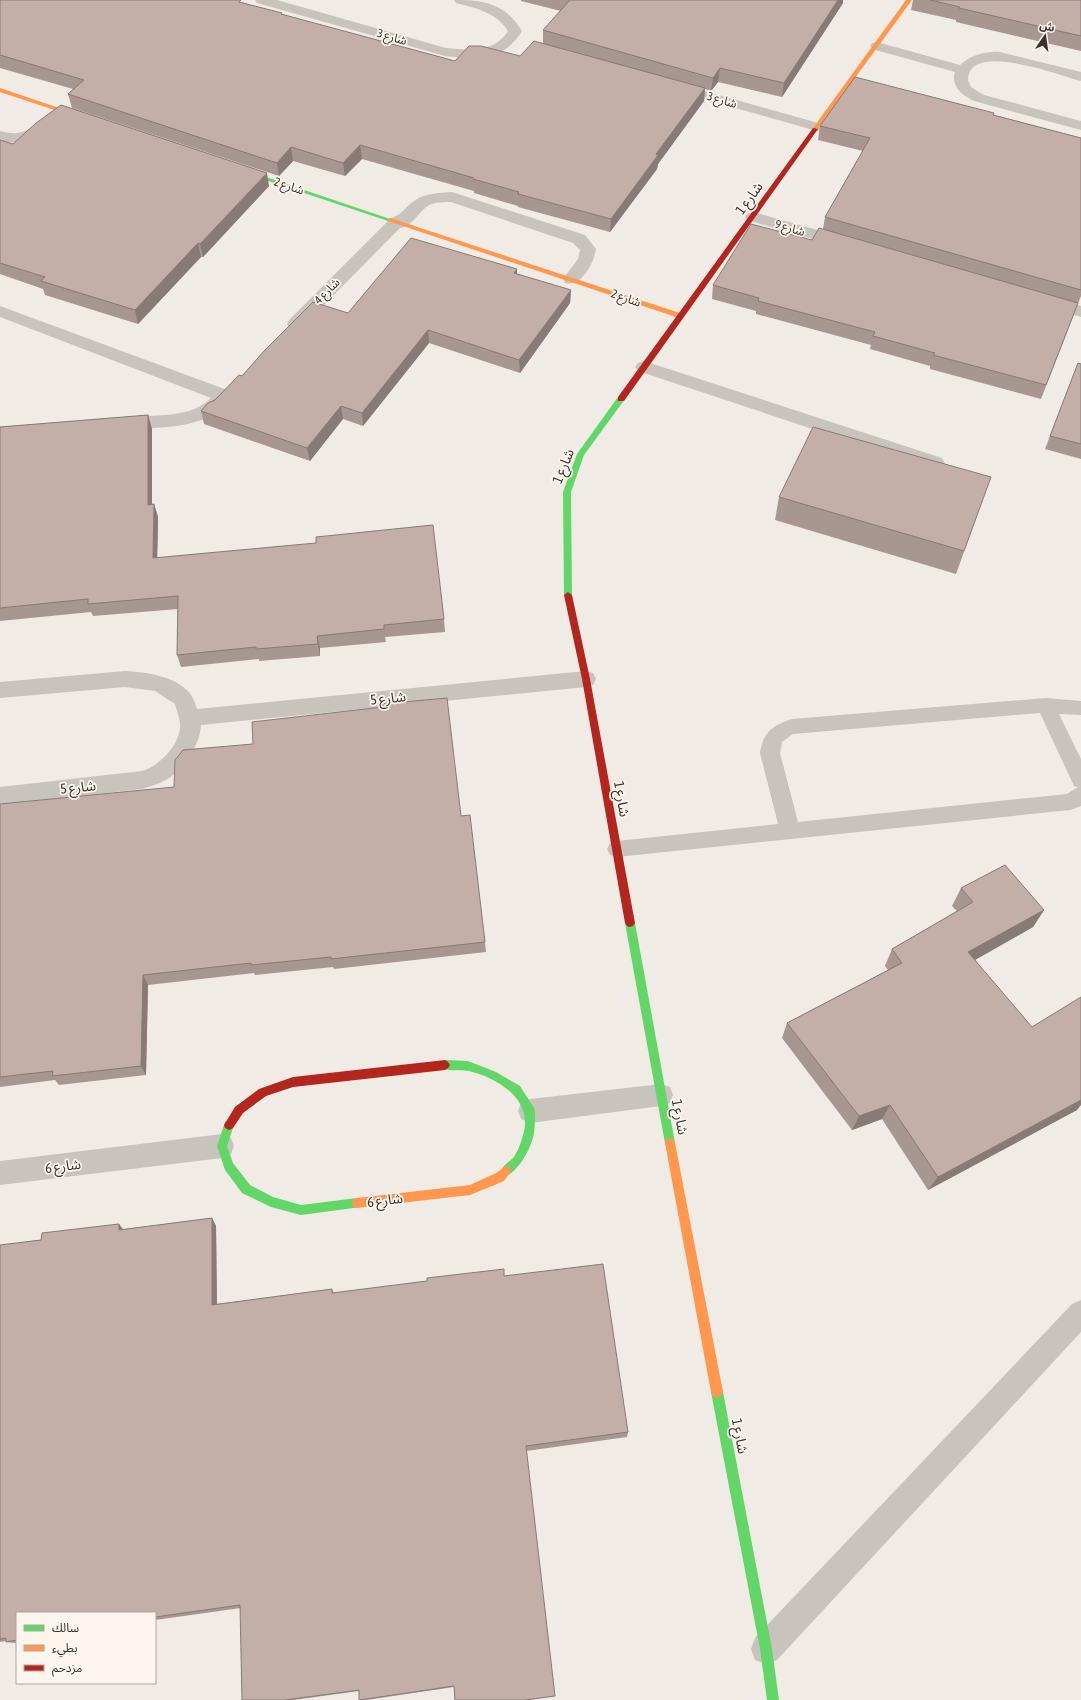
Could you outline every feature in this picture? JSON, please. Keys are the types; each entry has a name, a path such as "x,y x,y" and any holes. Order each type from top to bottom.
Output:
{"street":[{"path":"461,0 493,10 505,17 511,23 515,31 511,41 526,45"},
{"name":"شارع 1","path":"773,1700 766,1650 661,1095 586,679 568,600 567,492 581,454 909,0"},
{"name":"شارع 3","path":"271,1 445,52 463,54 484,53 498,49 511,41"},
{"path":"877,46 963,70"},
{"path":"1081,77 996,56 982,58 971,63 963,70 960,78 962,85 969,92 979,98 1081,126"},
{"name":"شارع 3","path":"664,84 817,127"},
{"path":"0,90 94,121"},
{"path":"0,136 9,139 24,137 39,132 63,111"},
{"name":"شارع 2","path":"230,166 681,316"},
{"path":"399,222 421,202 436,198 452,197 579,239 588,249 586,260 571,279"},
{"name":"شارع 9","path":"753,217 860,248"},
{"name":"شارع 4","path":"286,334 399,222"},
{"path":"1035,299 1081,312"},
{"path":"0,311 230,390 211,408 190,418 102,425"},
{"path":"644,367 949,467"},
{"name":"شارع 5","path":"0,690 125,679 146,680 166,687 183,699 190,718 188,739 176,758 160,773 142,780 0,796"},
{"name":"شارع 5","path":"190,718 586,679"},
{"path":"222,1146 227,1128 239,1110 263,1092 293,1082 445,1065 468,1066 493,1075 516,1090 530,1111 661,1095"},
{"name":"شارع 6","path":"0,1174 222,1146 228,1166 246,1189 271,1202 301,1210 470,1190 500,1177 518,1160 529,1134 530,1111"},
{"path":"766,1650 1081,1313"}],"lane":[{"path":"790,831 770,753 771,740 779,732 792,727 1046,705 1081,708"},
{"path":"1046,705 1081,780"},
{"path":"617,850 1070,802 1078,798 1081,794"}],"building":[{"path":"0,0 241,0 239,2 455,61 469,46 481,46 520,56 534,41 705,88 656,154 658,155 611,219 518,194 519,192 473,179 474,178 360,145 343,163 291,147 277,163 68,94 84,80 0,55"},
{"path":"570,0 838,0 784,83 720,68 713,78 543,30"},
{"path":"930,0 1081,0 1081,36 959,8 960,7"},
{"path":"855,77 994,113 993,115 1081,138 1081,290 825,217 870,138 820,126"},
{"path":"61,105 267,173 135,310 41,281 45,277 0,263 0,140 13,144 36,123"},
{"path":"751,224 812,240 819,228 1078,303 1046,385 933,355 935,353 873,336 875,332 758,301 759,298 713,285"},
{"path":"411,238 517,269 514,273 571,290 519,360 428,330 362,413 341,406 307,448 201,411 208,403 215,400 239,375 242,376 265,350 313,302 348,313"},
{"path":"1078,363 1081,364 1081,444 1050,436"},
{"path":"148,415 148,505 154,504 153,558 316,543 316,537 433,525 444,619 384,625 384,629 317,636 318,644 256,649 256,647 177,655 178,596 88,604 88,599 0,608 0,427"},
{"path":"813,427 991,477 964,551 779,497"},
{"path":"447,698 461,816 470,815 485,942 331,959 331,957 251,965 251,963 143,975 141,1066 52,1076 53,1071 0,1077 0,804 174,787 175,760 183,750 253,744 252,722 383,707 382,704"},
{"path":"1005,865 1044,910 968,952 1032,1027 1081,997 1081,1100 938,1177 890,1105 859,1116 787,1023 902,963 892,949 973,902 961,888"},
{"path":"212,1218 212,1305 332,1289 332,1293 427,1281 427,1278 504,1269 504,1276 603,1264 628,1432 526,1446 555,1696 525,1700 455,1700 454,1686 359,1700 359,1690 285,1700 242,1700 240,1605 156,1617 156,1612 16,1612 16,1640 6,1642 6,1638 0,1639 0,1245 41,1240 42,1233 119,1224 119,1230"}],"traffic: fast":[{"path":"240,170 390,220"},
{"path":"568,595 567,492 581,454 621,399"},
{"path":"630,923 670,1143"},
{"path":"445,1065 468,1066 493,1075 516,1089 530,1111 529,1134 518,1160 506,1171"},
{"path":"229,1125 222,1146 229,1166 246,1189 271,1202 301,1210 357,1203"},
{"path":"717,1392 766,1649 773,1700"}],"traffic: slow":[{"path":"815,129 909,0"},
{"path":"0,90 84,118"},
{"path":"390,220 681,316"},
{"path":"670,1143 717,1392"},
{"path":"357,1203 470,1190 500,1177 506,1171"}],"traffic: jam":[{"path":"621,399 815,129"},
{"path":"568,595 586,679 630,923"},
{"path":"229,1125 239,1110 263,1092 293,1082 445,1065"}]}
